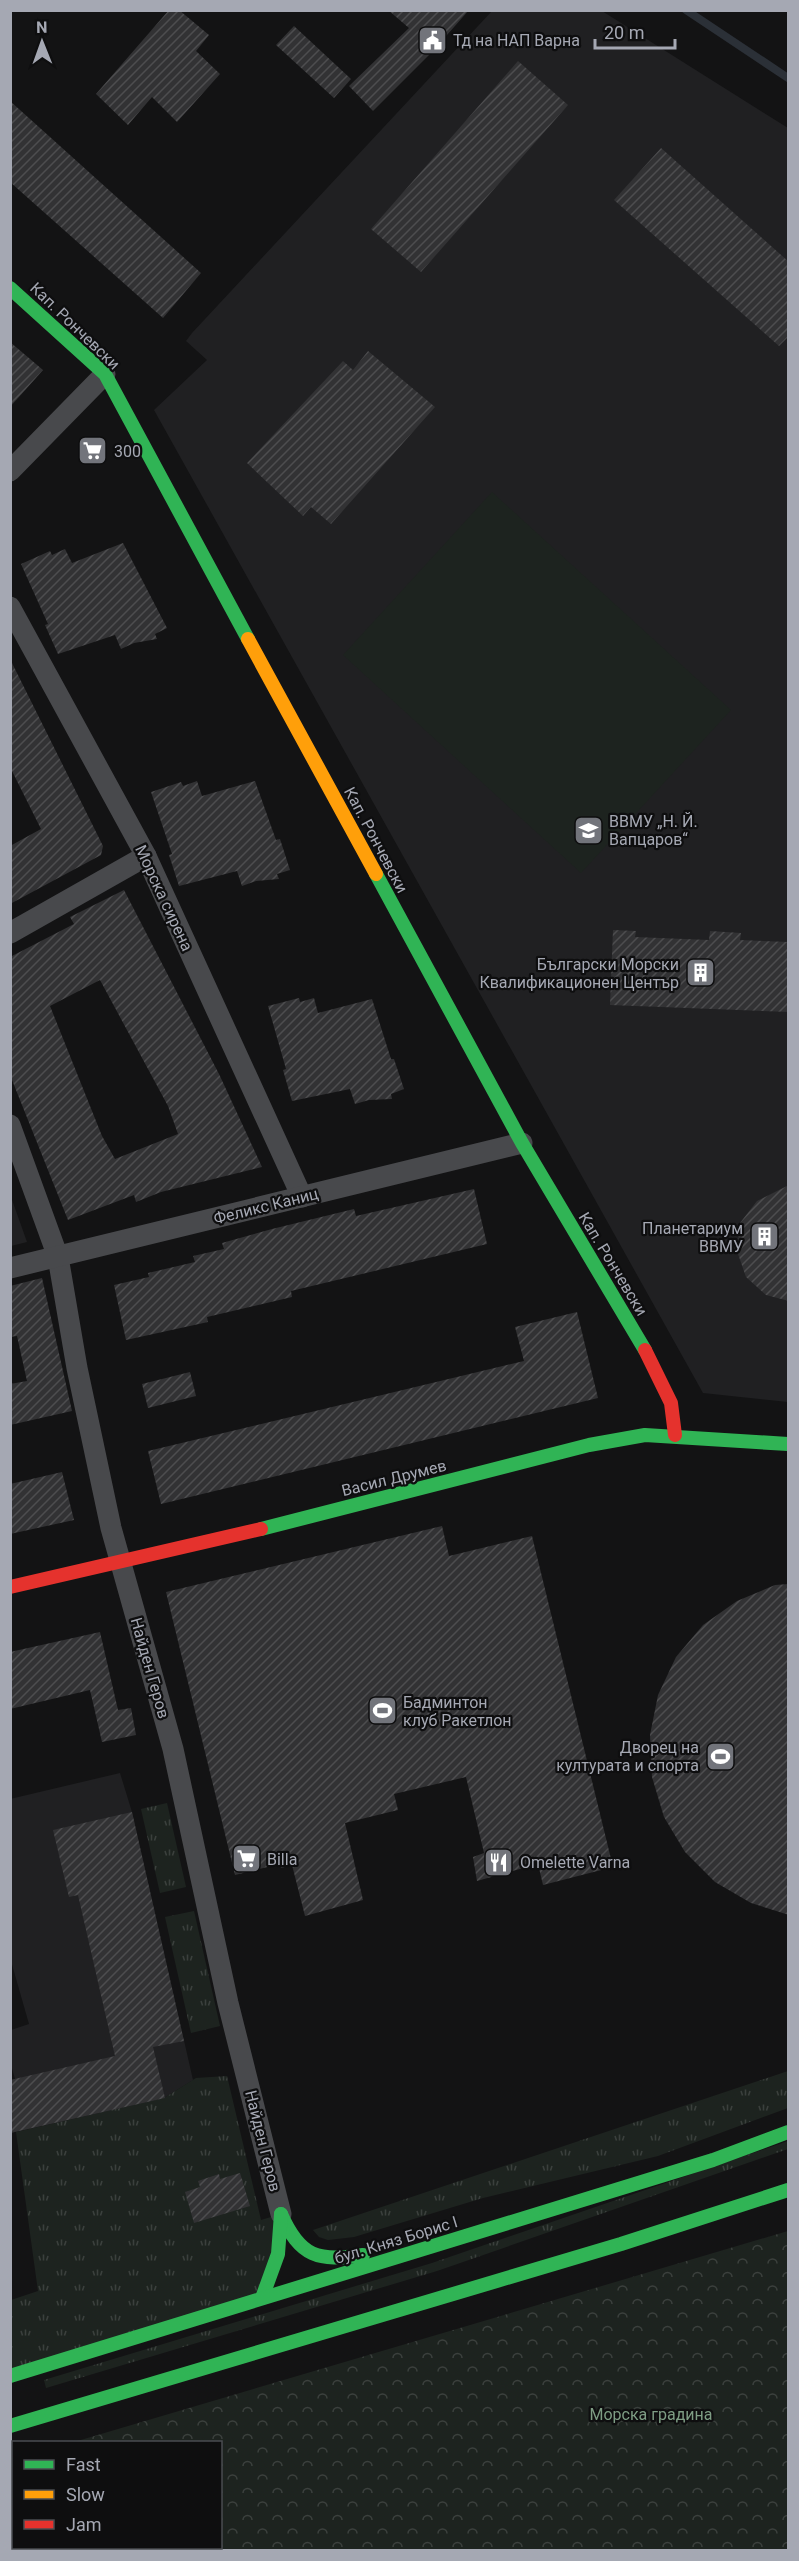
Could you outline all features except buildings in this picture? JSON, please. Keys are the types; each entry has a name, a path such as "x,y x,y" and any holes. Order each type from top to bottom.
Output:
{"street":[{"name":"Кап. Рончевски","path":"10,288 105,374 522,1143 646,1352 671,1403 675,1435"},
{"path":"10,471 105,374"},
{"name":"Морска сирена","path":"10,607 146,856 302,1197"},
{"path":"10,933 146,856"},
{"name":"Найден Геров","path":"10,1125 58,1257 77,1368 121,1562 173,1749 228,2002 282,2214"},
{"name":"Феликс Каниц","path":"10,1268 522,1143"},
{"name":"Васил Друмев","path":"10,1587 197,1545 589,1445 645,1435 675,1435 789,1444"},
{"name":"бул. Княз Борис I","path":"10,2376 713,2160 789,2132"},
{"path":"10,2426 621,2244 789,2190"},
{"path":"282,2214 288,2233 302,2250 313,2256 327,2259 374,2254 481,2232"},
{"path":"262,2298 278,2254 282,2214"}],"shaded area":[{"name":"ВВМУ „Н. Й. Вапцаров“","path":"492,11 602,11 788,128 788,1402 703,1393 154,410 207,360 186,341 192,333"},
{"path":"11,1197 27,1242 10,1246"},
{"path":"120,1773 132,1812 193,2080 164,2098 11,2133 11,2080 15,2079 11,2065 11,2030 29,2024 11,1961 10,1799"}],"green space":[{"path":"492,492 731,710 581,873 343,655"},
{"path":"167,1803 186,1887 160,1893 141,1809"},
{"path":"194,1911 220,2026 191,2033 165,1917"},
{"path":"788,2071 788,2108 658,2156 483,2198 354,2237 328,2240 319,2237 313,2230"},
{"path":"227,2076 261,2220 281,2214 262,2298 11,2375 11,2300 38,2291 16,2132 164,2098 196,2078"},
{"path":"788,2141 788,2149 437,2271 46,2388 44,2380 432,2263"},
{"name":"Морска градина","path":"788,2231 788,2550 11,2550 12,2460 12,2549 222,2549 222,2441 77,2441"}],"waterway":[{"path":"686,10 788,78"}],"traffic: fast":[{"path":"10,288 105,374 248,639"},
{"path":"376,874 522,1143 645,1350"},
{"path":"261,1529 589,1445 645,1435 788,1444"},
{"path":"10,2376 713,2160 788,2132"},
{"path":"10,2426 621,2244 788,2190"},
{"path":"281,2214 296,2240 312,2253 334,2258 363,2255"},
{"path":"262,2298 278,2254 281,2214"}],"traffic: slow":[{"path":"248,639 376,874"}],"traffic: jam":[{"path":"645,1350 671,1403 675,1435"},
{"path":"10,1587 261,1529"}],"place":[{"name":"Тд на НАП Варна","path":"432,40"},
{"name":"300","path":"93,451"},
{"name":"ВВМУ „Н. Й. Вапцаров“","path":"588,830"},
{"name":"Български Морски Квалификационен Център","path":"700,973"},
{"name":"Планетариум ВВМУ","path":"764,1237"},
{"name":"Бадминтон клуб Ракетлон","path":"382,1711"},
{"name":"Дворец на културата и спорта","path":"720,1756"},
{"name":"Billa","path":"246,1859"},
{"name":"Omelette Varna","path":"499,1862"}]}
